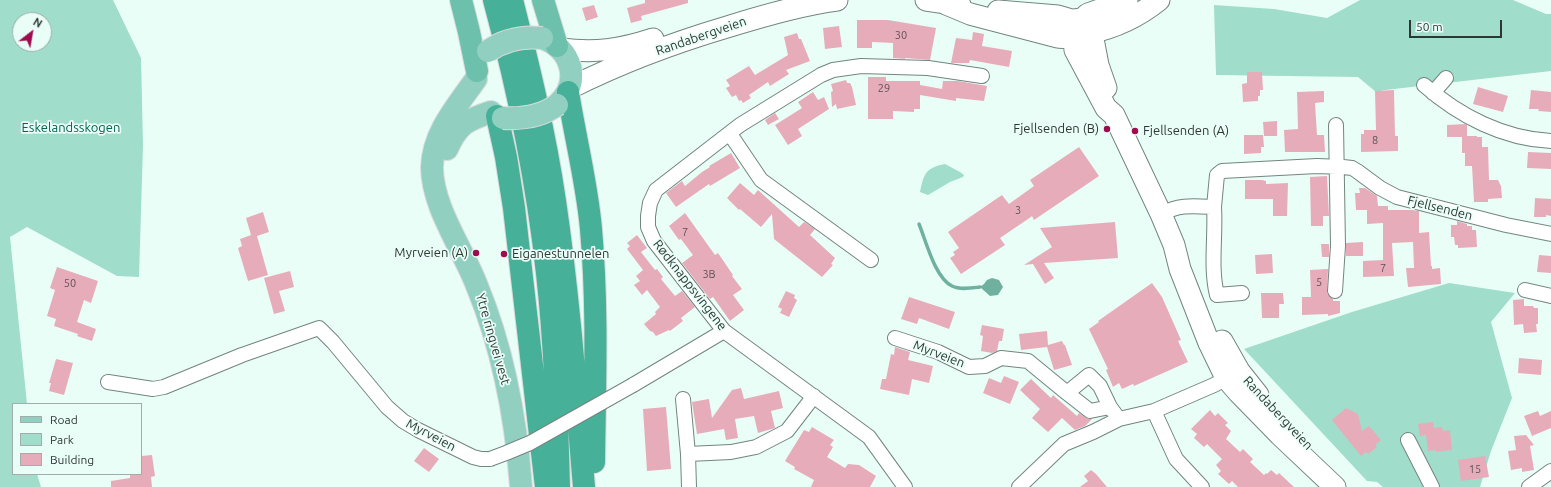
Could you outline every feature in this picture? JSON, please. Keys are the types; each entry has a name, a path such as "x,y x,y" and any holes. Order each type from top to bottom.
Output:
{"highway":[{"path":"461,0 469,32 476,75"},
{"path":"494,0 516,86 538,204 553,339 559,487"},
{"path":"512,0 533,83 555,200 565,280 584,487"},
{"path":"543,0 553,44"},
{"path":"565,95 588,203 594,266 596,348 595,487"},
{"path":"497,115 506,157 514,208 546,487"}],"main road":[{"name":"Randabergveien","path":"553,44 601,52 616,50 740,11 790,0"},
{"name":"Randabergveien","path":"565,95 608,70 683,40 771,14 837,0"},
{"path":"926,0 946,4 970,14 1058,37 1116,25 1141,12 1159,0"},
{"path":"1079,32 1088,14 1127,0"},
{"name":"Randabergveien","path":"1079,32 1075,50 1081,64 1106,108 1114,115 1162,214 1174,245 1187,266 1219,337 1233,374 1251,407 1335,487"},
{"path":"529,37 553,44 570,65 572,77 565,95 548,111 533,116 516,119 497,115 484,104 478,95 476,75 482,59 488,52 499,44 529,37"},
{"name":"Ytre ringvei vest","path":"476,75 445,122 435,149 432,166 433,180 444,214 477,285 500,356 515,430 521,487"},
{"name":"Ytre ringvei vest","path":"438,199 439,176 443,158 454,134 466,122 473,118 497,115"},
{"name":"Randabergveien","path":"1233,374 1250,386 1351,487"}],"street":[{"name":"Rødknappsvingene","path":"905,487 869,437 724,331 654,241 648,227 650,203 656,190 740,125 807,83 833,70 843,67 861,66 928,68 982,76"},
{"path":"1446,78 1428,89 1459,112 1496,129 1520,137 1551,141"},
{"path":"1335,291 1338,246 1336,125"},
{"path":"730,134 760,180 871,260"},
{"name":"Fjellsenden","path":"1214,207 1217,174 1222,171 1317,166 1352,168 1380,188 1397,197 1506,225 1551,234"},
{"path":"1162,214 1182,206 1214,207 1214,275 1216,295 1242,293"},
{"path":"1525,290 1551,296"},
{"name":"Myrveien","path":"108,382 153,389 164,387 242,356 319,328 333,342 387,407 403,420 418,430 473,457 490,459 511,452 530,443 633,385 724,331"},
{"name":"Myrveien","path":"895,338 938,352 969,367 985,366 1001,358 1028,361 1090,410 1110,407"},
{"path":"1019,487 1064,444 1119,419 1154,411 1233,374"},
{"path":"1067,393 1089,375 1100,386 1110,407 1119,419"},
{"path":"688,454 731,452 756,447 787,431 814,396"},
{"path":"683,399 688,454 689,487"},
{"path":"1154,411 1176,459 1202,487"},
{"path":"1408,440 1432,487"},
{"path":"1529,487 1551,471"}],"green space":[{"name":"Eskelandsskogen","path":"0,0 113,0 141,58 143,145 139,277 117,276 27,227 10,237 27,403 12,403 12,475 37,475 41,487 0,487"},
{"path":"1360,0 1513,0 1546,14 1551,14 1551,71 1376,92 1358,77 1216,75 1214,5 1274,9 1327,18"},
{"path":"945,164 960,172 964,175 963,177 950,182 928,195 920,192 926,173 933,168"},
{"path":"1449,283 1515,293 1491,322 1512,398 1491,451 1480,487 1383,487 1377,482 1367,481 1244,349 1352,312"}],"shaded area":[{"path":"992,278 999,280 1003,287 998,295 990,296 980,287 987,280"}],"building":[{"path":"645,0 688,0 688,3 641,16 642,20 631,23 627,8 645,3"},
{"path":"594,5 598,17 586,21 582,8"},
{"path":"857,20 888,20 936,28 930,60 893,58 893,43 872,42 872,48 857,48"},
{"path":"839,26 842,47 825,49 823,28"},
{"path":"973,32 984,34 982,46 1012,51 1009,67 970,60 969,63 951,63 956,38 972,40"},
{"path":"797,33 810,61 786,70 789,74 770,86 768,82 749,95 751,98 743,103 741,100 739,101 736,95 732,97 726,88 730,86 726,80 749,66 755,75 788,55 784,37"},
{"path":"1247,72 1262,72 1263,90 1260,90 1258,101 1243,102 1242,84 1247,83"},
{"path":"868,77 886,77 886,81 920,81 920,85 942,89 943,81 958,81 987,86 984,101 956,98 956,101 920,95 920,109 914,109 914,112 893,111 893,119 868,119"},
{"path":"846,80 852,87 856,105 837,109 836,104 832,107 831,92 833,91 831,84"},
{"path":"1478,87 1508,96 1503,112 1473,104"},
{"path":"1394,90 1395,136 1398,136 1398,151 1361,152 1361,134 1364,134 1364,130 1376,130 1375,91"},
{"path":"1531,90 1551,92 1551,112 1538,111 1539,109 1529,109"},
{"path":"1324,91 1324,102 1315,103 1317,135 1324,135 1325,152 1285,152 1284,130 1298,129 1297,92"},
{"path":"813,92 818,100 824,97 829,109 798,129 802,136 788,145 775,125 802,108 798,102"},
{"path":"775,113 779,119 768,125 765,120"},
{"path":"1277,121 1277,136 1264,136 1263,122"},
{"path":"1447,125 1467,125 1467,136 1482,137 1482,147 1488,147 1489,180 1498,180 1501,186 1502,198 1488,199 1488,202 1474,202 1472,166 1465,166 1465,153 1462,153 1462,137 1447,137"},
{"path":"1244,135 1263,135 1264,147 1261,147 1261,153 1244,154"},
{"path":"1079,147 1099,176 1034,220 1032,216 1000,238 1005,245 961,274 950,258 955,255 953,252 959,248 948,232 1002,195 1009,204 1034,186 1030,180"},
{"path":"1528,152 1551,153 1551,169 1527,168"},
{"path":"731,153 740,168 710,186 709,184 676,207 666,193 682,181 685,186 710,167 709,166"},
{"path":"1327,176 1329,216 1323,216 1323,226 1311,226 1310,177"},
{"path":"1245,180 1262,180 1266,181 1266,184 1288,183 1287,216 1273,216 1273,199 1245,199"},
{"path":"740,183 754,195 758,190 799,227 804,222 815,229 810,235 835,258 831,264 833,265 822,277 774,239 772,214 761,227 740,209 739,210 727,198"},
{"path":"1359,188 1365,188 1377,196 1378,206 1388,206 1388,210 1419,211 1419,233 1429,232 1431,266 1432,269 1440,268 1441,284 1408,287 1406,268 1414,268 1413,242 1392,243 1394,276 1363,277 1363,261 1383,260 1383,223 1367,224 1367,210 1356,210 1355,193 1360,193"},
{"path":"1535,198 1551,199 1551,216 1546,215 1546,217 1534,217"},
{"path":"263,212 269,232 257,236 268,275 248,281 238,248 242,246 240,239 251,235 246,218"},
{"path":"685,213 715,255 718,253 742,289 733,295 744,310 730,321 713,297 710,299 682,263 693,255 681,239 679,240 669,226"},
{"path":"1457,221 1467,224 1467,226 1472,226 1472,230 1476,230 1477,247 1458,248 1458,245 1455,245 1454,237 1451,237 1451,225 1457,225"},
{"path":"1115,222 1118,258 1044,263 1054,278 1045,284 1033,264 1024,265 1052,247 1040,228"},
{"path":"637,235 647,248 641,252 655,270 657,269 663,277 661,279 675,296 682,291 695,307 681,318 683,321 670,331 669,330 656,336 644,324 656,314 655,312 660,307 647,290 642,295 634,285 640,281 636,276 643,270 627,249 630,246 627,243"},
{"path":"1363,242 1363,256 1346,256 1346,243"},
{"path":"1321,244 1329,244 1329,257 1322,257"},
{"path":"1272,254 1273,273 1256,274 1255,255"},
{"path":"1539,255 1551,256 1551,273 1537,272"},
{"path":"57,267 98,281 91,303 84,300 77,322 96,329 92,341 77,336 78,334 54,326 56,319 47,316 55,290 50,288"},
{"path":"1328,269 1327,294 1333,299 1333,301 1340,301 1340,313 1328,316 1328,314 1302,315 1302,297 1311,297 1310,270"},
{"path":"290,271 294,287 279,291 285,311 274,314 264,278"},
{"path":"1152,283 1162,297 1181,340 1178,341 1188,362 1134,386 1133,384 1122,389 1119,383 1113,387 1106,370 1108,369 1089,329"},
{"path":"786,291 795,295 794,298 797,300 789,317 780,313 782,309 778,307"},
{"path":"1261,293 1283,293 1284,304 1279,304 1279,318 1262,318"},
{"path":"909,297 955,312 949,329 919,318 917,324 901,319"},
{"path":"1524,299 1524,306 1533,306 1534,308 1538,308 1538,324 1536,324 1537,332 1524,333 1523,324 1514,325 1513,300"},
{"path":"982,325 1004,329 1002,341 999,341 997,351 992,353 981,351 983,336 980,335"},
{"path":"1047,331 1048,345 1062,341 1065,345 1072,365 1054,370 1047,347 1021,350 1019,334"},
{"path":"895,347 910,352 908,360 933,366 929,383 912,379 909,395 880,389 882,379 886,379 891,354 894,355"},
{"path":"1519,358 1542,360 1541,375 1518,373"},
{"path":"56,359 73,363 64,395 49,391 51,383 49,383"},
{"path":"1004,376 1019,382 1010,404 983,393 989,378 1001,383"},
{"path":"1031,379 1051,398 1053,395 1077,416 1079,413 1088,419 1092,419 1085,426 1075,430 1062,418 1048,432 1032,418 1040,409 1020,390"},
{"path":"741,388 744,399 779,391 783,408 771,411 775,428 758,433 754,416 735,419 738,438 726,440 724,429 697,434 692,402 709,399 712,418 732,390"},
{"path":"666,407 671,469 647,471 643,409"},
{"path":"1346,408 1358,414 1362,431 1369,426 1381,440 1375,445 1377,447 1368,454 1366,452 1361,456 1332,420"},
{"path":"1210,410 1215,416 1218,413 1228,423 1225,425 1231,431 1226,439 1240,452 1243,449 1253,459 1250,462 1264,475 1271,470 1277,475 1279,473 1294,487 1238,487 1232,481 1229,484 1218,474 1221,471 1216,465 1222,459 1207,444 1204,447 1194,438 1197,434 1191,429"},
{"path":"1538,411 1540,416 1551,411 1551,428 1532,436 1524,416"},
{"path":"1433,422 1434,428 1442,427 1443,431 1450,430 1452,450 1436,452 1436,450 1428,451 1426,435 1420,436 1418,424"},
{"path":"812,427 834,440 830,445 833,447 827,457 845,468 848,464 859,465 876,476 870,487 811,487 814,480 794,469 795,467 785,461 804,430 809,432"},
{"path":"1526,435 1534,445 1530,446 1534,470 1522,472 1522,468 1511,470 1508,451 1516,450 1514,436"},
{"path":"424,448 439,459 429,472 414,461"},
{"path":"152,455 155,476 151,477 152,487 111,487 111,481 130,478 130,475 142,475 142,456"},
{"path":"1485,456 1489,477 1461,481 1458,460"},
{"path":"1091,470 1107,487 1080,487 1088,481 1084,476"}],"waterway":[{"path":"919,224 936,267 946,282 958,288 980,287"}],"place":[{"name":"Fjellsenden (B)","path":"1107,129"},
{"name":"Fjellsenden (A)","path":"1135,131"},
{"name":"Myrveien (A)","path":"476,253"},
{"name":"Eiganestunnelen","path":"504,254"}]}
